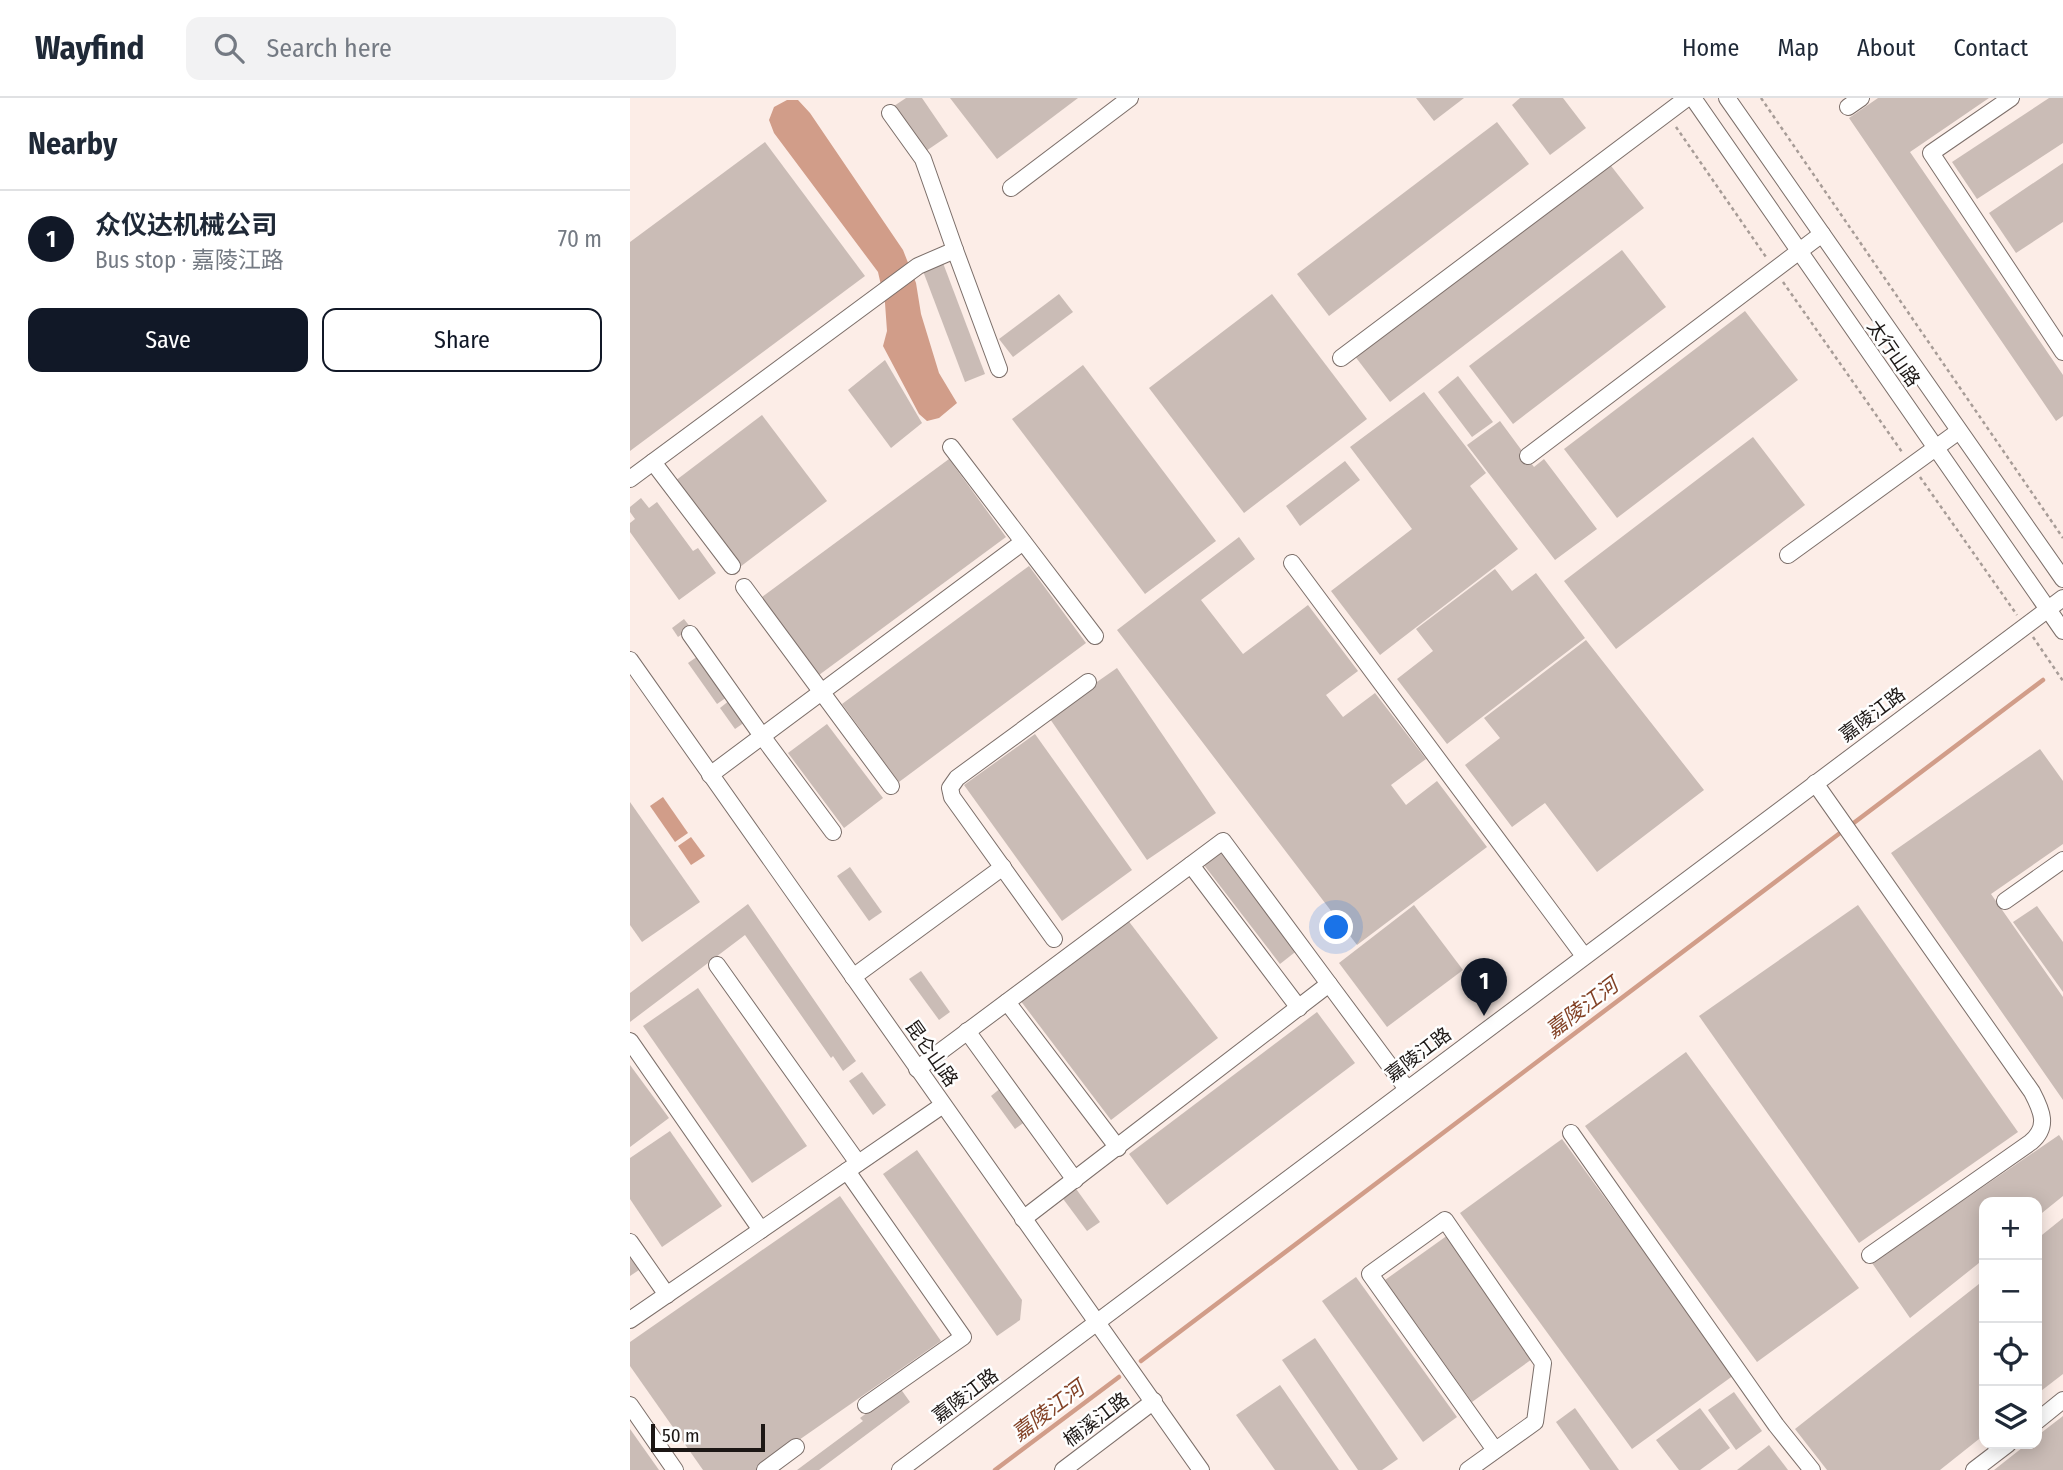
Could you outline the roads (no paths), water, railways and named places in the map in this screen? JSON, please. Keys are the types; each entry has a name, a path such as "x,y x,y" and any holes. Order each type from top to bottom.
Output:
{"street":[{"path":"1011,188 1130,98"},
{"path":"1341,358 1687,98"},
{"name":"太行山路","path":"1693,98 2063,631"},
{"name":"太行山路","path":"1727,98 2063,579"},
{"path":"2011,98 1931,153 2063,352"},
{"path":"890,113 923,159 999,369"},
{"path":"1528,456 1822,234"},
{"path":"630,479 918,265 955,250"},
{"path":"1788,555 1959,431"},
{"path":"951,447 1096,636"},
{"path":"653,462 732,566"},
{"path":"710,775 1023,542"},
{"path":"1292,563 1584,956"},
{"path":"744,587 891,786"},
{"name":"嘉陵江路","path":"900,1470 2063,598"},
{"path":"690,634 833,832"},
{"name":"昆仑山路","path":"630,660 1201,1470"},
{"path":"1054,939 952,797 950,788 957,778 1088,682"},
{"path":"1815,783 2032,1092 2041,1110 2043,1124 2039,1135 2031,1142 1870,1255"},
{"path":"917,1069 1223,841 1407,1089"},
{"path":"2006,901 2063,860"},
{"path":"1191,864 1299,1008"},
{"path":"853,977 1003,867"},
{"path":"717,965 963,1337 866,1405"},
{"path":"1023,1219 1329,984"},
{"path":"1007,1002 1118,1148"},
{"path":"967,1031 1075,1180"},
{"path":"630,1041 761,1230"},
{"path":"630,1320 943,1105"},
{"path":"1571,1133 1776,1425 1812,1470"},
{"path":"1468,1470 1535,1422 1543,1363 1445,1220 1370,1274 1495,1450"},
{"path":"630,1242 667,1295"},
{"path":"2042,1416 2063,1400"},
{"name":"楠溪江路","path":"1063,1470 1154,1401"},
{"path":"630,1405 675,1470"},
{"path":"765,1470 796,1447"},
{"path":"1974,1470 2001,1449"}],"waterway":[{"name":"嘉陵江河","path":"1851,825 2043,680"},
{"name":"嘉陵江河","path":"1141,1361 1844,830"},
{"name":"嘉陵江河","path":"995,1470 1119,1377"}],"place":[{"name":"众仪达机械公司","path":"1484,1016"}]}
